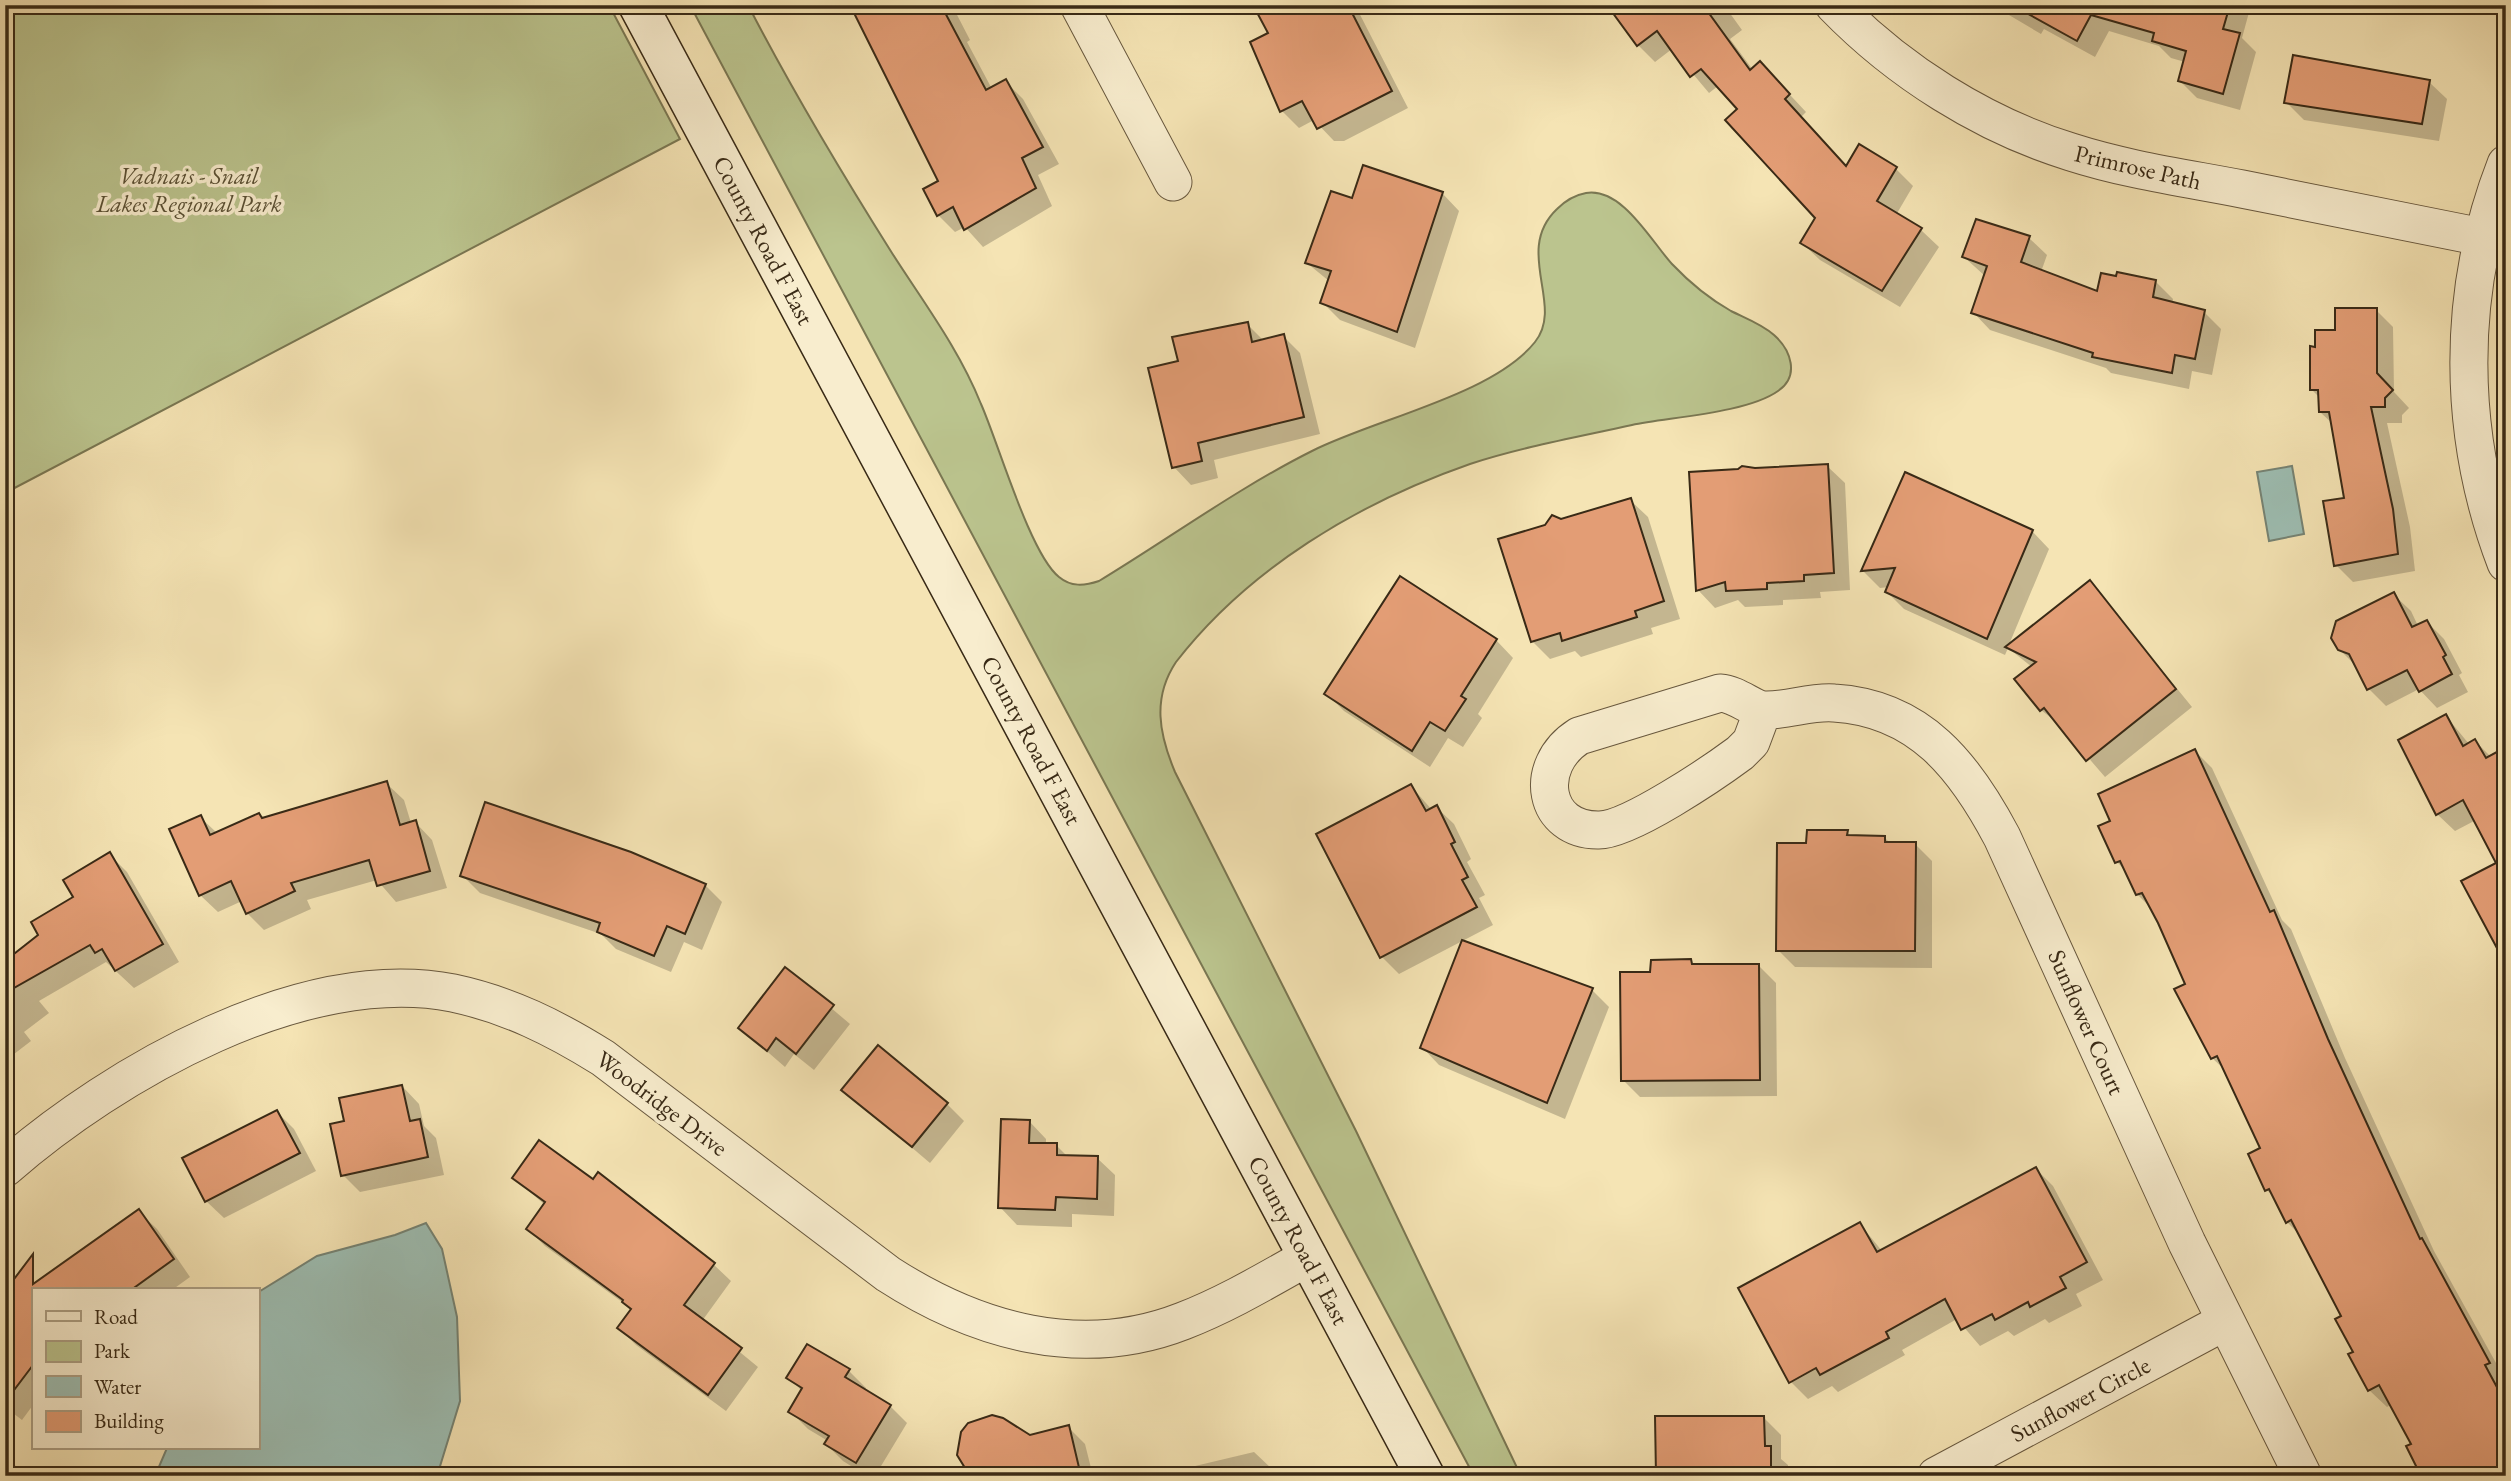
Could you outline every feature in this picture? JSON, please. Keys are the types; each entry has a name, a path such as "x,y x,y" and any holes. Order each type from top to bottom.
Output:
{"street":[{"name":"County Road F East","path":"638,5 1425,1476"},
{"path":"1079,5 1173,182"},
{"name":"Primrose Path","path":"1834,5 1882,49 1933,86 1991,119 2044,143 2146,171 2482,237"},
{"path":"2506,164 2482,237 2470,323 2472,422 2487,509 2506,563"},
{"path":"1712,694 1734,695 1763,710 1751,742 1740,753 1623,824 1599,830 1587,829 1565,818 1552,797 1549,785 1553,761 1560,751 1579,736 1712,694"},
{"name":"Sunflower Court","path":"1763,710 1816,703 1865,708 1896,719 1924,734 1962,769 2002,836 2224,1322 2303,1476"},
{"name":"Woodridge Drive","path":"5,1168 35,1142 111,1089 193,1045 295,1003 351,991 402,988 450,993 505,1006 555,1028 603,1058 888,1274 928,1300 973,1320 1020,1333 1075,1339 1129,1335 1181,1322 1230,1301 1307,1257"},
{"name":"Sunflower Circle","path":"1936,1476 2224,1322"}],"green space":[{"name":"Vadnais - Snail Lakes Regional Park","path":"5,5 609,5 680,139 5,493"},
{"path":"690,5 748,5 836,161 962,364 981,404 1037,546 1048,565 1068,583 1083,585 1099,581 1285,465 1338,439 1463,391 1516,361 1535,342 1543,327 1545,312 1539,242 1545,225 1560,206 1578,195 1599,193 1612,198 1635,218 1672,264 1693,284 1731,311 1769,331 1789,355 1791,371 1785,385 1778,391 1748,404 1632,425 1490,458 1428,480 1347,519 1308,542 1237,597 1205,628 1176,662 1163,689 1162,730 1175,772 1356,1131 1521,1476 1474,1476"}],"water":[{"path":"2292,466 2304,534 2269,541 2257,472"},
{"path":"426,1223 442,1249 457,1317 460,1401 437,1476 155,1476 166,1450 259,1450 259,1292 317,1256 395,1235"}],"building":[{"path":"850,5 941,5 986,90 1006,79 1043,147 1022,158 1036,188 964,230 953,207 937,216 923,189 938,181"},
{"path":"1253,5 1348,5 1392,91 1317,129 1302,101 1280,112 1250,42 1268,33"},
{"path":"1607,5 1703,5 1750,70 1760,61 1790,94 1785,99 1846,166 1859,144 1897,167 1877,201 1922,228 1882,291 1800,243 1815,218 1725,120 1737,109 1701,69 1690,77 1657,31 1637,46"},
{"path":"2012,5 2230,5 2223,29 2240,33 2223,94 2178,81 2186,51 2152,41 2154,33 2091,15 2077,41"},
{"path":"2293,55 2430,80 2422,124 2284,103"},
{"path":"1363,165 1443,192 1397,332 1320,303 1331,271 1305,263 1331,191 1352,198"},
{"path":"1976,219 2030,236 2021,262 2097,291 2101,273 2116,276 2117,272 2156,280 2153,297 2205,310 2195,359 2175,355 2172,373 2092,357 2093,353 1971,313 1987,266 1962,257"},
{"path":"2335,308 2377,308 2377,373 2393,390 2385,398 2385,407 2371,407 2393,509 2398,554 2334,566 2323,501 2344,498 2329,412 2319,412 2318,390 2310,390 2310,346 2315,347 2315,330 2335,330"},
{"path":"1248,322 1252,342 1284,334 1304,417 1198,443 1202,461 1172,468 1148,368 1178,361 1172,337"},
{"path":"1828,464 1834,573 1804,575 1804,581 1767,583 1767,589 1726,591 1725,582 1696,591 1689,472 1738,469 1742,466 1755,468"},
{"path":"1905,472 2033,530 1987,639 1885,592 1895,568 1861,571"},
{"path":"1631,498 1664,601 1635,611 1637,617 1562,641 1560,633 1531,642 1498,539 1545,525 1552,515 1561,519"},
{"path":"1400,576 1497,639 1461,696 1466,699 1445,731 1430,722 1412,751 1324,694"},
{"path":"2090,580 2176,689 2086,761 2044,708 2040,711 2014,679 2036,662 2005,647"},
{"path":"2394,592 2412,627 2427,620 2446,655 2443,657 2452,674 2419,692 2407,670 2367,690 2349,654 2338,650 2331,638 2336,621"},
{"path":"2446,714 2463,746 2475,739 2486,758 2506,747 2506,965 2461,881 2496,863 2463,800 2436,815 2398,740"},
{"path":"2195,749 2270,912 2274,910 2328,1039 2420,1239 2422,1238 2490,1363 2485,1365 2506,1404 2506,1476 2421,1476 2406,1446 2411,1444 2379,1385 2368,1391 2348,1354 2353,1352 2335,1319 2341,1316 2291,1220 2286,1223 2269,1189 2265,1191 2248,1154 2260,1148 2217,1056 2211,1059 2174,989 2185,984 2158,923 2142,893 2136,895 2120,861 2115,863 2098,826 2110,821 2098,794"},
{"path":"387,781 400,825 416,820 430,871 377,886 369,860 291,883 295,891 246,914 231,881 199,896 169,829 201,815 210,835 259,813 262,818"},
{"path":"1411,784 1426,811 1437,805 1455,842 1451,844 1468,877 1462,880 1477,907 1380,958 1316,834"},
{"path":"485,802 631,852 706,884 685,934 667,926 654,956 597,932 600,923 460,876"},
{"path":"1807,830 1848,830 1847,835 1885,836 1885,842 1916,842 1915,951 1776,951 1777,843 1806,843"},
{"path":"110,852 163,944 115,971 102,949 95,953 90,945 5,993 5,961 38,935 31,922 73,897 63,880"},
{"path":"1462,940 1593,988 1547,1103 1420,1048"},
{"path":"1691,959 1692,964 1759,964 1760,1080 1621,1081 1620,972 1650,972 1651,960"},
{"path":"785,967 834,1005 796,1054 776,1038 767,1051 738,1028"},
{"path":"878,1045 948,1103 912,1147 841,1090"},
{"path":"402,1085 410,1121 420,1119 428,1157 341,1176 330,1124 344,1121 339,1098"},
{"path":"277,1110 300,1153 205,1202 182,1158"},
{"path":"1001,1119 1030,1120 1029,1143 1057,1143 1057,1155 1098,1156 1097,1199 1056,1197 1055,1210 998,1208"},
{"path":"539,1140 593,1179 598,1172 715,1263 684,1305 742,1348 708,1395 617,1328 631,1309 623,1300 526,1229 545,1202 512,1178"},
{"path":"2036,1167 2087,1262 2060,1277 2066,1288 2030,1307 2028,1302 1995,1320 1992,1314 1961,1330 1945,1299 1886,1332 1889,1338 1820,1375 1816,1368 1789,1383 1738,1288 1860,1222 1877,1252"},
{"path":"139,1209 174,1259 134,1288 32,1288 32,1366 5,1402 5,1291 33,1254 33,1284"},
{"path":"807,1344 850,1369 845,1377 891,1405 856,1463 824,1444 829,1436 788,1412 802,1388 786,1378"},
{"path":"992,1415 1003,1418 1030,1435 1069,1425 1081,1476 970,1476 957,1455 961,1432 968,1423"},
{"path":"1655,1416 1764,1416 1765,1446 1771,1446 1771,1476 1656,1476"}]}
